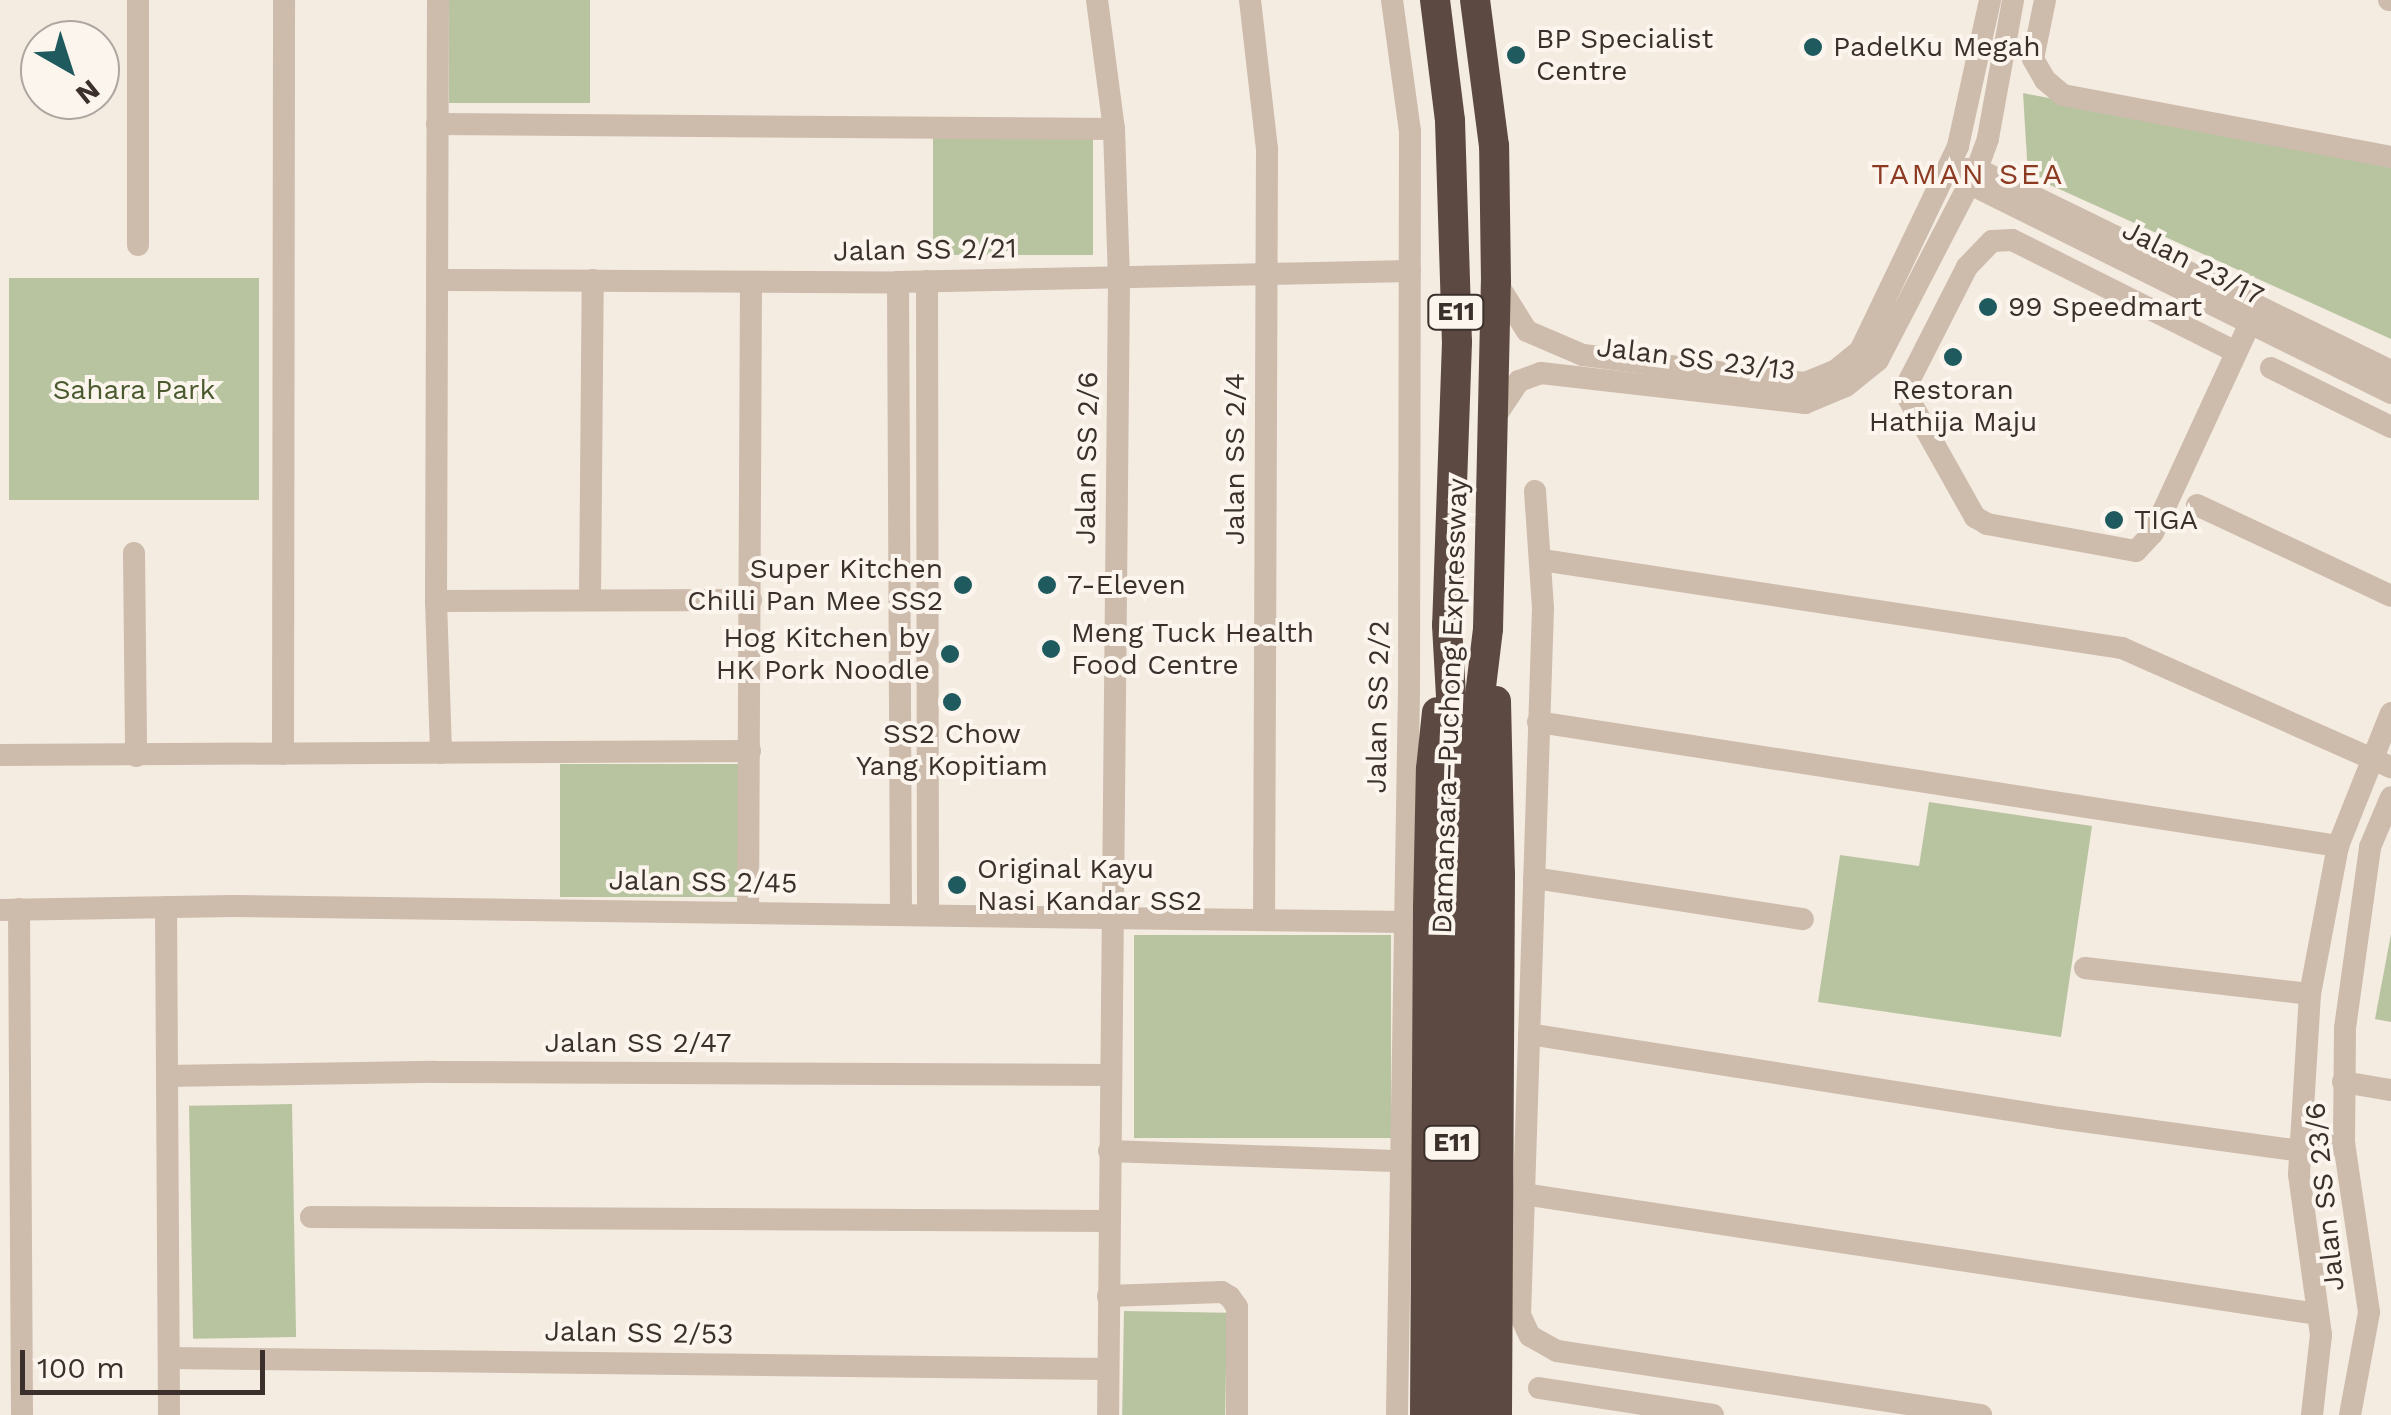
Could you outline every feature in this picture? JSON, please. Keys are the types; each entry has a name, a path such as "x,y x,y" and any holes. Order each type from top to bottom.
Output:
{"highway":[{"name":"Damansara–Puchong Expressway","path":"1435,0 1450,121 1457,342 1446,625 1464,872 1474,1415"},
{"name":"Damansara–Puchong Expressway","path":"1453,1415 1464,872 1488,628 1496,282 1494,146 1476,0"},
{"path":"1426,1415 1431,768 1446,625"},
{"path":"1488,628 1497,716 1500,874 1497,1415"}],"street":[{"path":"138,0 138,246"},
{"path":"283,754 284,0"},
{"path":"438,0 441,280 436,602 441,753"},
{"name":"Jalan SS 2/6","path":"1097,0 1114,129 1119,279 1108,1415"},
{"name":"Jalan SS 2/4","path":"1250,0 1267,149 1264,920"},
{"name":"Jalan SS 2/2","path":"1392,0 1410,131 1406,922 1396,1415"},
{"path":"1962,177 1958,146 1990,0"},
{"name":"Jalan SS 23/13","path":"1496,282 1527,330 1582,354 1804,384 1836,371 1860,350 1988,138 2013,0"},
{"path":"2044,0 2033,59 2044,80 2062,95 2391,157"},
{"path":"437,124 1114,129"},
{"path":"1954,216 2010,196 1988,138"},
{"name":"Jalan SS 23/13","path":"1491,423 1519,381 1541,373 1805,402 1846,386 1878,360 1954,216 1962,177"},
{"name":"Jalan 23/17","path":"1962,177 2010,196 2253,316 2391,393"},
{"path":"2236,352 2012,240 1992,241 1967,267 1910,379 1907,396 1975,517 1988,524 2136,551 2153,533 2253,316"},
{"name":"Jalan SS 2/21","path":"441,280 898,282 1410,271"},
{"path":"590,598 593,280"},
{"path":"927,280 928,915"},
{"path":"748,913 751,282"},
{"path":"898,282 901,915"},
{"name":"Jalan 23/17","path":"2253,316 2391,370"},
{"path":"2272,368 2391,428"},
{"path":"1535,491 1542,560 1520,1315 1530,1336 1557,1352 1982,1415"},
{"path":"2197,505 2391,596"},
{"path":"134,553 136,756"},
{"path":"1542,560 2122,648 2380,763"},
{"path":"436,602 590,598 751,600"},
{"path":"2312,1415 2321,1335 2299,1174 2310,994 2338,846 2380,763 2391,713"},
{"path":"1538,722 2338,846"},
{"path":"0,755 750,752"},
{"name":"Jalan SS 23/6","path":"2350,1415 2369,1312 2344,1143 2344,1028 2370,847 2391,797"},
{"path":"1534,878 1803,918"},
{"path":"166,907 169,1415"},
{"name":"Jalan SS 2/45","path":"9,909 166,907 1406,922"},
{"path":"9,909 22,1415"},
{"path":"2085,968 2310,994"},
{"path":"1529,1034 2060,1118 2302,1151 2344,1143"},
{"name":"Jalan SS 2/47","path":"167,1076 435,1072 1110,1074"},
{"path":"2343,1082 2391,1090"},
{"path":"1109,1151 1402,1162"},
{"path":"1523,1194 2317,1314"},
{"path":"312,1217 1109,1221"},
{"path":"1108,1296 1222,1292 1230,1297 1236,1307 1237,1415"},
{"name":"Jalan SS 2/53","path":"169,1358 1108,1369"},
{"path":"1539,1388 1713,1415"}],"green space":[{"path":"449,0 590,0 590,103 449,103"},
{"path":"2023,93 2391,166 2391,339 2028,175"},
{"path":"933,135 1093,135 1093,255 933,255"},
{"name":"Sahara Park","path":"9,278 259,278 259,500 9,500"},
{"path":"560,764 739,764 739,897 560,897"},
{"path":"1929,802 2092,826 2061,1037 1818,1002 1840,855 1919,866"},
{"path":"2391,934 2391,1022 2375,1019"},
{"path":"1134,935 1391,935 1391,1138 1134,1138"},
{"path":"292,1104 296,1337 193,1339 189,1106"},
{"path":"1124,1311 1227,1313 1225,1415 1122,1415"}],"place":[{"name":"PadelKu Megah","path":"1813,47"},
{"name":"BP Specialist Centre","path":"1516,55"},
{"name":"99 Speedmart","path":"1988,307"},
{"name":"Restoran Hathija Maju","path":"1953,357"},
{"name":"TIGA","path":"2114,520"},
{"name":"Super Kitchen Chilli Pan Mee SS2","path":"963,585"},
{"name":"7-Eleven","path":"1047,585"},
{"name":"Meng Tuck Health Food Centre","path":"1051,649"},
{"name":"Hog Kitchen by HK Pork Noodle","path":"950,654"},
{"name":"SS2 Chow Yang Kopitiam","path":"952,702"},
{"name":"Original Kayu Nasi Kandar SS2","path":"957,885"}],"district":[{"name":"TAMAN SEA","path":"1968,174"}]}
